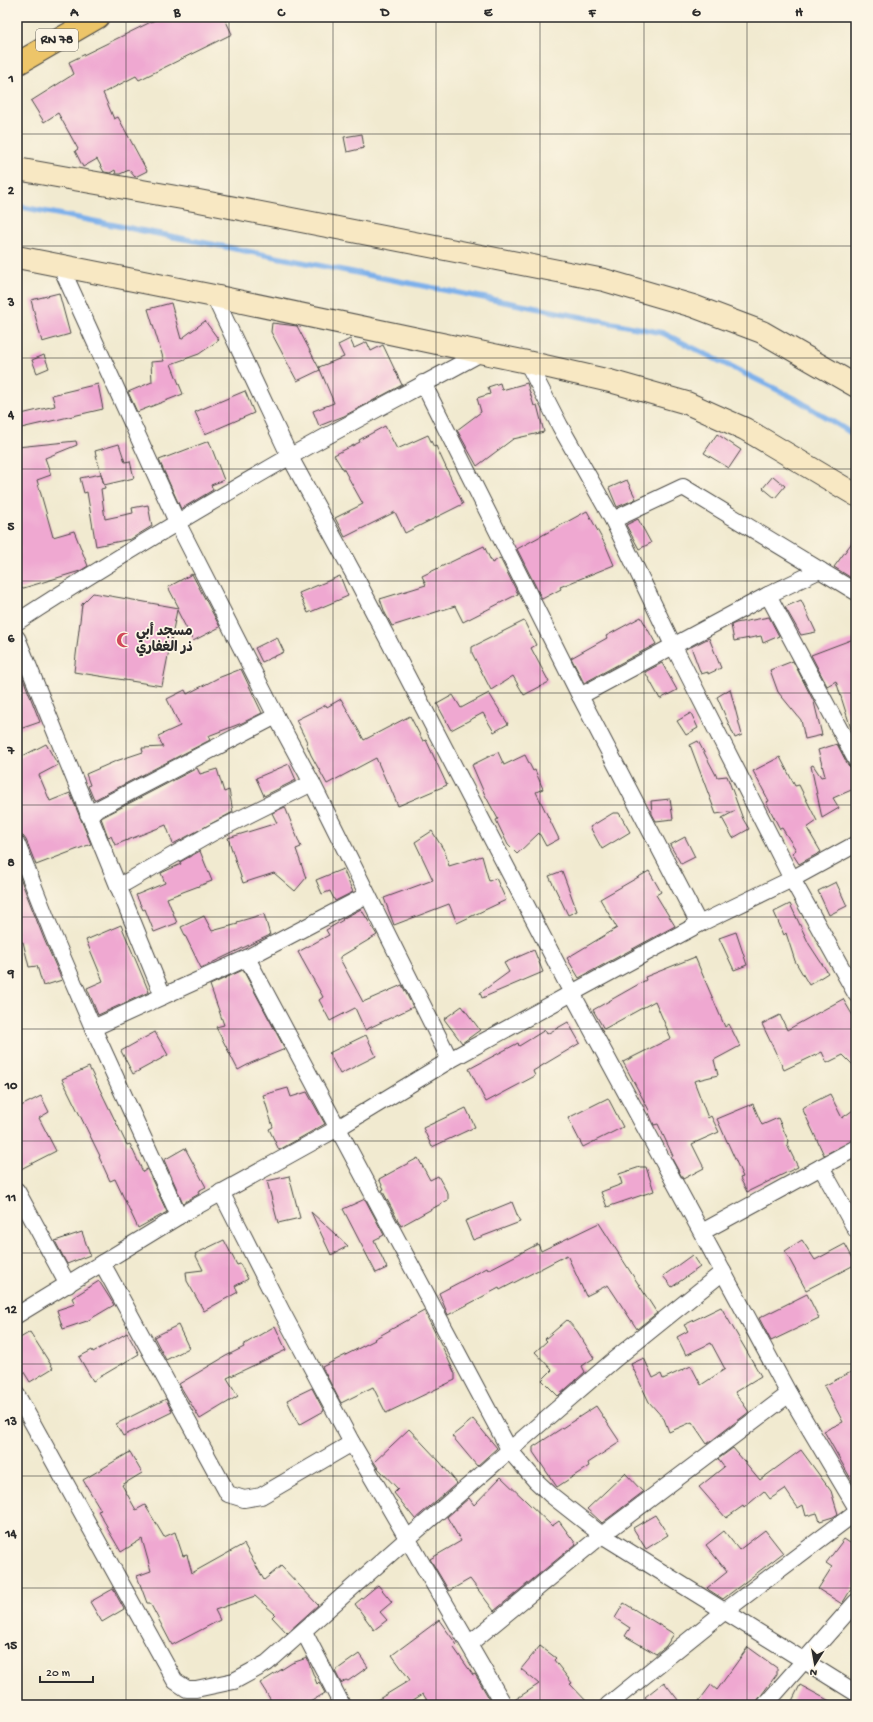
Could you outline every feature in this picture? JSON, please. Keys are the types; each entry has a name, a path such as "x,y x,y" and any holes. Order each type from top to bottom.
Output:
{"main road":[{"name":"RN 78","path":"17,64 98,17"}],"street":[{"path":"17,169 207,202 604,280 693,306 762,332 856,386"},
{"path":"17,257 214,296 481,352 610,381 687,403 745,429 856,495"},
{"path":"60,265 177,522 312,783 450,1060"},
{"path":"214,296 290,457 361,589 572,993 790,1394 856,1507"},
{"path":"17,622 78,582 177,522 290,457 481,352"},
{"path":"527,362 560,426 613,520 673,645 792,879 856,994"},
{"path":"423,383 580,696 699,924"},
{"path":"613,520 683,487 856,592"},
{"path":"580,696 673,645 820,570"},
{"path":"768,596 856,760"},
{"path":"17,638 163,996"},
{"path":"88,814 276,716"},
{"path":"118,887 212,833 312,783"},
{"path":"17,844 53,935 93,1028 179,1216"},
{"path":"17,1315 179,1216 338,1128 450,1060 699,924 792,879 856,844"},
{"path":"93,1028 247,958 367,895"},
{"path":"247,958 510,1451 536,1481 551,1495 602,1535 804,1659 856,1693"},
{"path":"702,1232 856,1148"},
{"path":"821,1167 856,1230"},
{"path":"17,1191 68,1285"},
{"path":"221,1192 282,1312 352,1443 504,1705"},
{"path":"102,1263 228,1494 244,1499 261,1496 352,1443"},
{"path":"17,1395 175,1681 187,1689 196,1689 234,1681 267,1663 304,1632 407,1539 615,1359 723,1272"},
{"path":"468,1644 602,1535 790,1394"},
{"path":"608,1705 725,1611 856,1512"},
{"path":"764,1705 856,1602"},
{"path":"304,1632 342,1705"}],"building":[{"path":"161,17 224,17 232,34 139,80 136,76 103,93 114,119 118,117 147,171 135,177 129,170 120,174 116,174 115,170 110,173 104,172 97,159 83,167 75,151 78,149 58,113 44,122 31,101 74,74 69,62"},
{"path":"362,134 364,148 347,152 344,137"},
{"path":"59,293 70,334 42,342 31,300"},
{"path":"171,303 181,339 205,321 219,340 199,354 171,364 183,394 137,412 128,392 152,382 151,362 164,361 148,309"},
{"path":"272,323 297,326 320,370 297,381 271,332"},
{"path":"350,339 354,348 367,342 371,351 383,345 402,385 344,416 319,426 313,411 334,403 319,367 344,357 338,345"},
{"path":"44,355 49,368 37,373 32,360"},
{"path":"500,383 502,390 527,383 534,406 537,405 544,432 513,439 477,466 457,430 481,412 477,398 490,394 488,387"},
{"path":"98,384 103,409 17,429 17,415 55,406 52,395"},
{"path":"245,391 254,413 205,434 195,412"},
{"path":"385,426 397,449 428,435 434,447 436,446 463,504 405,533 395,512 345,537 335,518 363,504 334,455 360,442 359,440"},
{"path":"717,434 741,450 729,468 704,453"},
{"path":"76,441 77,445 45,458 51,475 37,480 53,537 74,531 88,566 80,571 17,590 17,447"},
{"path":"209,441 224,480 211,485 213,490 181,509 159,460"},
{"path":"119,444 125,462 130,461 134,478 104,485 95,451"},
{"path":"101,474 105,488 101,489 105,519 133,513 132,508 148,505 152,526 131,539 96,546 87,492 84,493 80,478"},
{"path":"773,476 785,486 775,498 763,488"},
{"path":"627,480 636,499 617,507 609,488"},
{"path":"587,511 606,546 614,565 560,587 561,589 542,599 517,549"},
{"path":"638,519 651,543 639,549 626,525"},
{"path":"856,537 856,581 834,567"},
{"path":"484,546 492,563 500,558 518,594 463,622 455,606 392,626 380,599 426,585 422,576"},
{"name":"مسجد أبي ذر الغفاري","path":"192,574 220,627 193,641 177,610 162,686 74,672 82,604 93,593 179,608 168,587"},
{"path":"340,576 348,596 308,613 299,593"},
{"path":"801,600 816,632 801,635 785,607"},
{"path":"641,617 656,644 584,683 571,658 607,638 606,636"},
{"path":"769,617 779,636 763,643 761,636 734,641 731,625"},
{"path":"524,621 536,645 531,648 549,682 524,695 513,676 491,690 472,653 472,647"},
{"path":"277,637 284,652 262,662 255,648"},
{"path":"709,638 721,668 708,674 708,672 701,674 691,647"},
{"path":"856,638 856,734 853,735 836,681 827,686 811,655"},
{"path":"793,661 814,702 822,735 805,739 801,720 778,692 770,670"},
{"path":"17,663 40,722 17,730"},
{"path":"662,663 677,690 660,699 645,672"},
{"path":"241,669 262,713 242,723 208,736 210,740 94,800 88,786 90,785 86,774 116,761 143,752 142,748 163,747 158,736 180,726 167,699 185,690 187,694 218,678"},
{"path":"730,689 742,735 735,738 717,697"},
{"path":"489,693 508,724 494,732 483,713 451,730 437,704 453,695 461,708"},
{"path":"341,699 364,740 410,716 423,741 426,740 447,785 398,806 376,758 327,784 311,755 306,743 307,742 296,720 326,705 327,707"},
{"path":"691,713 698,728 686,735 677,721"},
{"path":"698,741 717,777 727,776 743,819 749,829 733,838 722,818 735,811 716,814 690,745"},
{"path":"46,744 58,765 39,775 50,801 70,793 91,844 36,865 26,840 23,836 17,835 17,759"},
{"path":"837,744 848,765 851,768 856,769 856,788 833,798 839,808 822,818 811,766 813,765 821,777 825,776 818,750"},
{"path":"498,752 504,765 525,755 533,771 535,770 543,789 536,792 559,839 546,846 539,833 517,854 508,845 496,820 498,819 485,795 472,765"},
{"path":"780,757 795,786 799,785 817,821 807,828 821,852 799,864 792,853 796,850 782,828 780,829 766,802 769,801 753,771"},
{"path":"289,764 296,780 264,796 256,778"},
{"path":"197,768 200,774 217,769 224,792 229,790 233,812 173,844 166,825 115,845 111,836 108,837 101,818"},
{"path":"670,799 673,819 656,821 652,814 651,801"},
{"path":"285,807 301,847 296,849 306,878 295,891 274,873 243,883 228,838 277,823 272,813"},
{"path":"613,813 619,813 630,832 602,849 590,827"},
{"path":"432,831 445,852 449,866 482,856 489,881 496,878 506,900 457,923 449,904 394,925 384,898 433,880 415,842"},
{"path":"685,837 695,857 681,864 670,845"},
{"path":"200,851 212,881 167,898 177,923 154,932 145,909 143,910 136,895 165,883 161,873 181,864 180,862"},
{"path":"343,869 353,892 335,901 330,891 322,894 316,880"},
{"path":"17,870 62,980 43,986 37,966 29,967 23,942 17,943"},
{"path":"562,871 577,911 568,915 549,876"},
{"path":"649,871 661,892 656,895 675,926 579,978 567,958 617,928 600,899"},
{"path":"836,882 847,906 829,915 818,891"},
{"path":"790,904 809,944 828,973 809,985 795,961 786,933 784,935 774,912"},
{"path":"361,909 377,935 340,957 340,959 363,1002 402,985 413,1007 365,1030 355,1008 330,1021 319,1000 323,997 298,952 329,935 326,930 343,920 342,919"},
{"path":"264,914 270,935 201,968 181,927 204,916 212,931 238,924 237,922"},
{"path":"121,925 149,992 98,1015 87,988 103,981 86,940"},
{"path":"736,932 747,965 734,970 719,938"},
{"path":"534,950 543,972 482,998 480,993 509,972 504,963"},
{"path":"695,957 725,1027 729,1024 740,1046 714,1060 718,1075 694,1081 708,1118 711,1116 719,1132 692,1144 704,1168 683,1179 671,1157 673,1156 658,1124 654,1125 649,1113 650,1112 623,1062 671,1038 655,1001 604,1029 593,1010 646,980 645,977"},
{"path":"243,970 285,1049 238,1070 216,1027 224,1025 210,985"},
{"path":"843,999 856,1021 856,1068 843,1055 827,1063 822,1052 784,1070 762,1024 780,1015 787,1030"},
{"path":"462,1006 480,1030 462,1043 444,1019"},
{"path":"568,1022 580,1043 533,1071 535,1076 486,1102 469,1069 518,1043 519,1046 545,1030 547,1034"},
{"path":"155,1032 168,1055 133,1074 121,1051"},
{"path":"366,1035 376,1056 340,1074 329,1053"},
{"path":"89,1067 127,1145 130,1144 143,1172 147,1169 167,1212 138,1228 115,1179 110,1181 99,1157 100,1156 62,1079"},
{"path":"288,1088 291,1097 307,1092 325,1124 279,1150 269,1129 273,1127 263,1095"},
{"path":"830,1094 842,1118 856,1108 856,1139 824,1155 802,1108"},
{"path":"41,1096 49,1112 39,1118 56,1151 17,1171 17,1108"},
{"path":"608,1098 623,1127 583,1147 568,1118"},
{"path":"753,1104 762,1125 778,1118 788,1140 787,1145 798,1167 747,1192 740,1178 743,1177 717,1119"},
{"path":"466,1108 475,1127 432,1147 423,1128"},
{"path":"185,1148 206,1187 198,1191 199,1194 183,1203 164,1160"},
{"path":"418,1158 430,1180 438,1176 448,1194 448,1200 401,1226 382,1190 384,1189 379,1179"},
{"path":"640,1167 646,1167 654,1191 607,1207 601,1192 622,1184 619,1174"},
{"path":"289,1176 300,1218 278,1223 267,1181"},
{"path":"365,1199 384,1235 374,1240 387,1268 376,1273 343,1209"},
{"path":"512,1202 520,1222 473,1240 465,1221"},
{"path":"311,1212 348,1246 331,1255"},
{"path":"599,1223 657,1313 637,1329 608,1285 586,1296 567,1255 448,1315 439,1293 538,1244 541,1251"},
{"path":"82,1232 90,1255 67,1264 55,1241"},
{"path":"224,1240 237,1265 240,1264 248,1279 235,1286 238,1292 204,1311 187,1281 186,1272 203,1270 195,1254"},
{"path":"802,1240 815,1260 845,1244 856,1264 806,1290 785,1251"},
{"path":"692,1255 700,1267 672,1287 663,1276"},
{"path":"99,1281 114,1305 87,1321 63,1329 57,1310 75,1304 72,1298"},
{"path":"807,1294 819,1318 771,1341 759,1318"},
{"path":"721,1307 761,1376 735,1392 749,1412 707,1444 692,1422 669,1432 664,1419 649,1402 631,1364 644,1358 653,1378 661,1374 663,1379 691,1366 701,1385 725,1369 711,1343 686,1355 677,1337 688,1331 684,1325"},
{"path":"424,1311 455,1374 455,1380 386,1413 373,1387 341,1403 322,1367 375,1340 374,1339"},
{"path":"567,1320 577,1331 594,1358 582,1366 585,1372 558,1396 542,1380 552,1370 535,1352 547,1341 545,1339"},
{"path":"178,1325 189,1348 166,1360 154,1337"},
{"path":"275,1326 286,1350 227,1378 238,1396 200,1419 179,1384 244,1347 243,1345"},
{"path":"30,1332 53,1368 30,1382 17,1361 17,1340"},
{"path":"127,1333 139,1354 93,1381 79,1357 92,1350 93,1352"},
{"path":"851,1372 856,1382 856,1488 824,1431 843,1422 824,1386"},
{"path":"312,1388 324,1411 299,1425 287,1400"},
{"path":"166,1399 172,1412 123,1436 116,1424"},
{"path":"596,1406 620,1442 588,1463 589,1466 557,1487 533,1452 533,1447"},
{"path":"473,1419 497,1448 477,1466 452,1436"},
{"path":"409,1429 440,1462 457,1483 415,1519 394,1493 398,1489 374,1462"},
{"path":"733,1448 760,1480 801,1450 831,1491 838,1514 820,1521 817,1513 806,1516 803,1505 798,1508 785,1489 770,1499 764,1491 744,1508 743,1506 726,1518 699,1487 724,1467 718,1459"},
{"path":"130,1452 142,1473 122,1485 136,1510 145,1505 164,1537 175,1532 183,1556 187,1555 192,1573 244,1544 264,1580 281,1566 318,1605 287,1633 272,1617 275,1614 255,1596 215,1610 220,1620 172,1645 150,1603 147,1603 137,1576 151,1571 142,1539 121,1552 98,1511 101,1510 83,1480"},
{"path":"625,1473 643,1492 602,1523 587,1509"},
{"path":"501,1477 552,1526 559,1521 576,1544 494,1611 470,1579 449,1591 430,1559 461,1541 447,1517 469,1498 474,1505"},
{"path":"655,1515 668,1535 646,1549 633,1528"},
{"path":"765,1530 783,1553 723,1599 709,1590 707,1588 727,1572 706,1545 724,1531 739,1550"},
{"path":"844,1539 856,1547 856,1581 842,1604 818,1589 832,1567 826,1563"},
{"path":"378,1585 392,1602 380,1612 387,1620 374,1630 355,1604"},
{"path":"113,1589 124,1609 102,1622 90,1602"},
{"path":"624,1603 674,1634 666,1646 656,1654 625,1636 630,1628 615,1618"},
{"path":"439,1620 457,1645 454,1648 473,1675 475,1674 493,1705 430,1705 423,1694 405,1705 369,1705 410,1680 392,1655"},
{"path":"540,1646 556,1658 554,1660 572,1683 570,1684 590,1705 513,1705 513,1701 539,1684 521,1669"},
{"path":"748,1647 777,1668 777,1674 754,1705 696,1705 711,1685 717,1690"},
{"path":"359,1654 368,1667 348,1681 346,1680 341,1683 335,1671"},
{"path":"307,1658 317,1684 319,1682 325,1693 305,1705 274,1705 260,1683 292,1663"},
{"path":"664,1682 682,1705 651,1705 645,1697"},
{"path":"800,1685 837,1705 790,1705"}],"waterway":[{"path":"17,206 663,333 796,399 856,436"}],"place":[{"name":"مسجد أبي ذر الغفاري","path":"124,640"}]}
